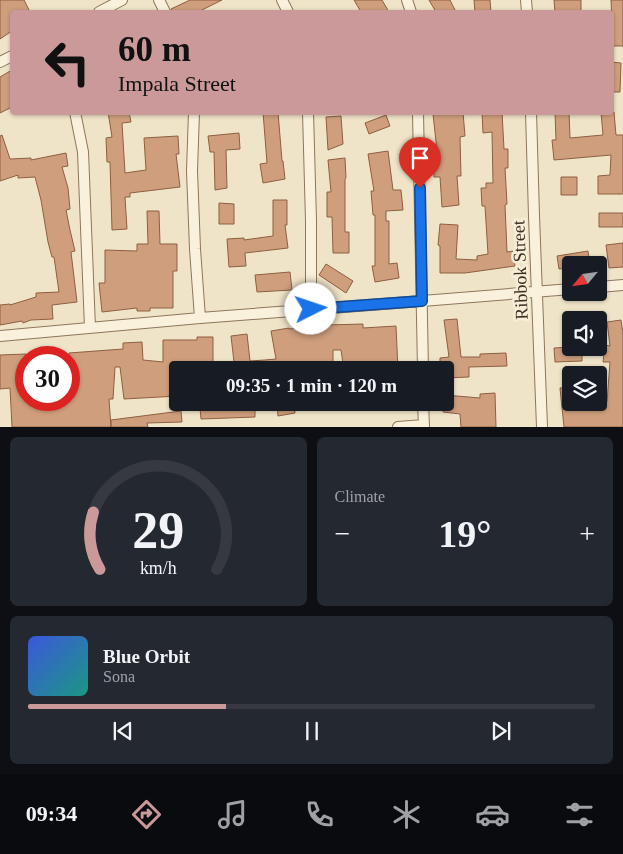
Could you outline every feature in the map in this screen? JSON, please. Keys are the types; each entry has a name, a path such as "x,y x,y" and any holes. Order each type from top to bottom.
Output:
{"street":[{"path":"102,10 122,0"},
{"path":"76,115 83,152 90,328"},
{"path":"194,115 192,171 200,318"},
{"path":"308,115 311,309"},
{"path":"418,115 423,361"},
{"name":"Ribbok Street","path":"531,115 542,426"},
{"path":"608,286 623,285"},
{"path":"0,336 562,290"},
{"path":"398,426 424,426 424,411"}],"building":[{"path":"0,0 24,0 29,10 10,10 10,32 0,39"},
{"path":"190,0 222,0 202,10 171,9"},
{"path":"354,0 382,0 388,10 360,10"},
{"path":"429,0 450,0 455,10 435,10"},
{"path":"474,0 490,0 491,10 475,10"},
{"path":"554,0 581,0 581,10 555,10"},
{"path":"611,0 623,0 623,46 614,46 614,10 611,10"},
{"path":"614,62 621,63 620,92 614,92"},
{"path":"10,71 10,108 0,113 0,77"},
{"path":"614,112 616,135 623,135 623,194 598,194 598,176 610,175 611,155 554,160 552,140 556,140 555,115 569,115 570,138 603,135 601,115 614,115"},
{"path":"108,115 130,115 131,122 122,123 125,173 146,170 144,138 178,136 179,154 176,154 180,187 130,193 130,197 125,197 127,229 112,230 110,162 107,162 106,138 112,137"},
{"path":"263,115 278,115 285,179 263,183 260,164 267,163"},
{"path":"386,115 390,126 369,134 365,123"},
{"path":"433,115 463,115 465,136 460,137 461,176 457,176 459,205 442,207 440,177 434,177 433,151 437,151"},
{"path":"482,115 502,115 504,149 508,149 508,168 505,168 507,252 513,251 515,266 465,273 440,273 440,246 438,245 440,224 458,225 456,259 477,260 477,256 488,254 485,206 482,206 481,188 486,188 486,183 493,183 492,132 483,133"},
{"path":"341,116 343,144 328,150 326,117"},
{"path":"239,133 240,149 226,150 227,188 215,190 214,152 210,152 208,136"},
{"path":"2,135 10,159 31,158 31,160 66,153 68,166 62,167 68,188 70,209 66,210 75,251 71,252 77,302 52,305 53,319 0,325 0,305 10,305 36,297 36,293 59,292 54,257 52,257 48,242 35,177 18,178 18,175 0,181 0,136"},
{"path":"388,151 393,190 401,190 403,210 386,211 386,221 389,221 389,264 397,263 399,278 375,282 372,266 375,266 375,215 373,215 371,191 374,191 368,154"},
{"path":"345,158 345,232 349,232 349,253 333,253 332,217 327,217 327,192 331,192 328,160"},
{"path":"561,177 577,177 577,195 561,195"},
{"path":"273,200 287,200 287,225 285,225 288,248 245,253 246,266 229,267 227,239 244,238 244,240 273,236"},
{"path":"219,203 234,204 234,224 219,224"},
{"path":"147,211 159,211 160,244 177,244 177,271 173,271 173,308 150,308 150,311 137,311 137,308 102,312 99,283 105,283 105,250 137,251 137,244 148,244"},
{"path":"599,213 623,213 623,227 599,227"},
{"path":"623,243 623,267 609,268 606,245"},
{"path":"588,251 589,256 562,256 562,269 559,269 557,256"},
{"path":"326,264 353,281 346,293 319,275"},
{"path":"290,272 292,290 257,292 255,275"},
{"path":"457,319 461,357 480,357 480,354 506,353 507,366 469,367 469,377 454,378 454,361 440,361 440,358 449,357 444,320"},
{"path":"621,320 623,334 623,427 564,427 562,411 607,411 610,362 603,362 604,356 607,356 607,345 610,346 607,322"},
{"path":"363,324 363,328 396,326 398,361 343,361 341,350 333,350 333,361 250,361 276,359 271,331 327,325"},
{"path":"247,334 250,361 234,361 231,336"},
{"path":"197,337 213,337 213,361 169,361 169,396 124,399 120,367 115,367 113,399 109,399 111,427 12,427 10,388 0,389 0,355 15,354 15,411 80,411 80,352 123,349 123,343 142,342 143,360 163,362 163,340 197,340"},
{"path":"554,348 562,348 562,356 582,356 582,361 555,362"},
{"path":"560,388 562,388 562,408"},
{"path":"495,393 496,427 461,427 460,414 443,412 454,411 454,396 480,398 480,394"},
{"path":"181,411 182,422 147,423 148,427 111,427 111,420"},
{"path":"200,411 255,411 255,417 201,419"},
{"path":"278,411 295,411 295,413 278,416"}],"route":[{"path":"311,309 422,301 420,188"}]}
